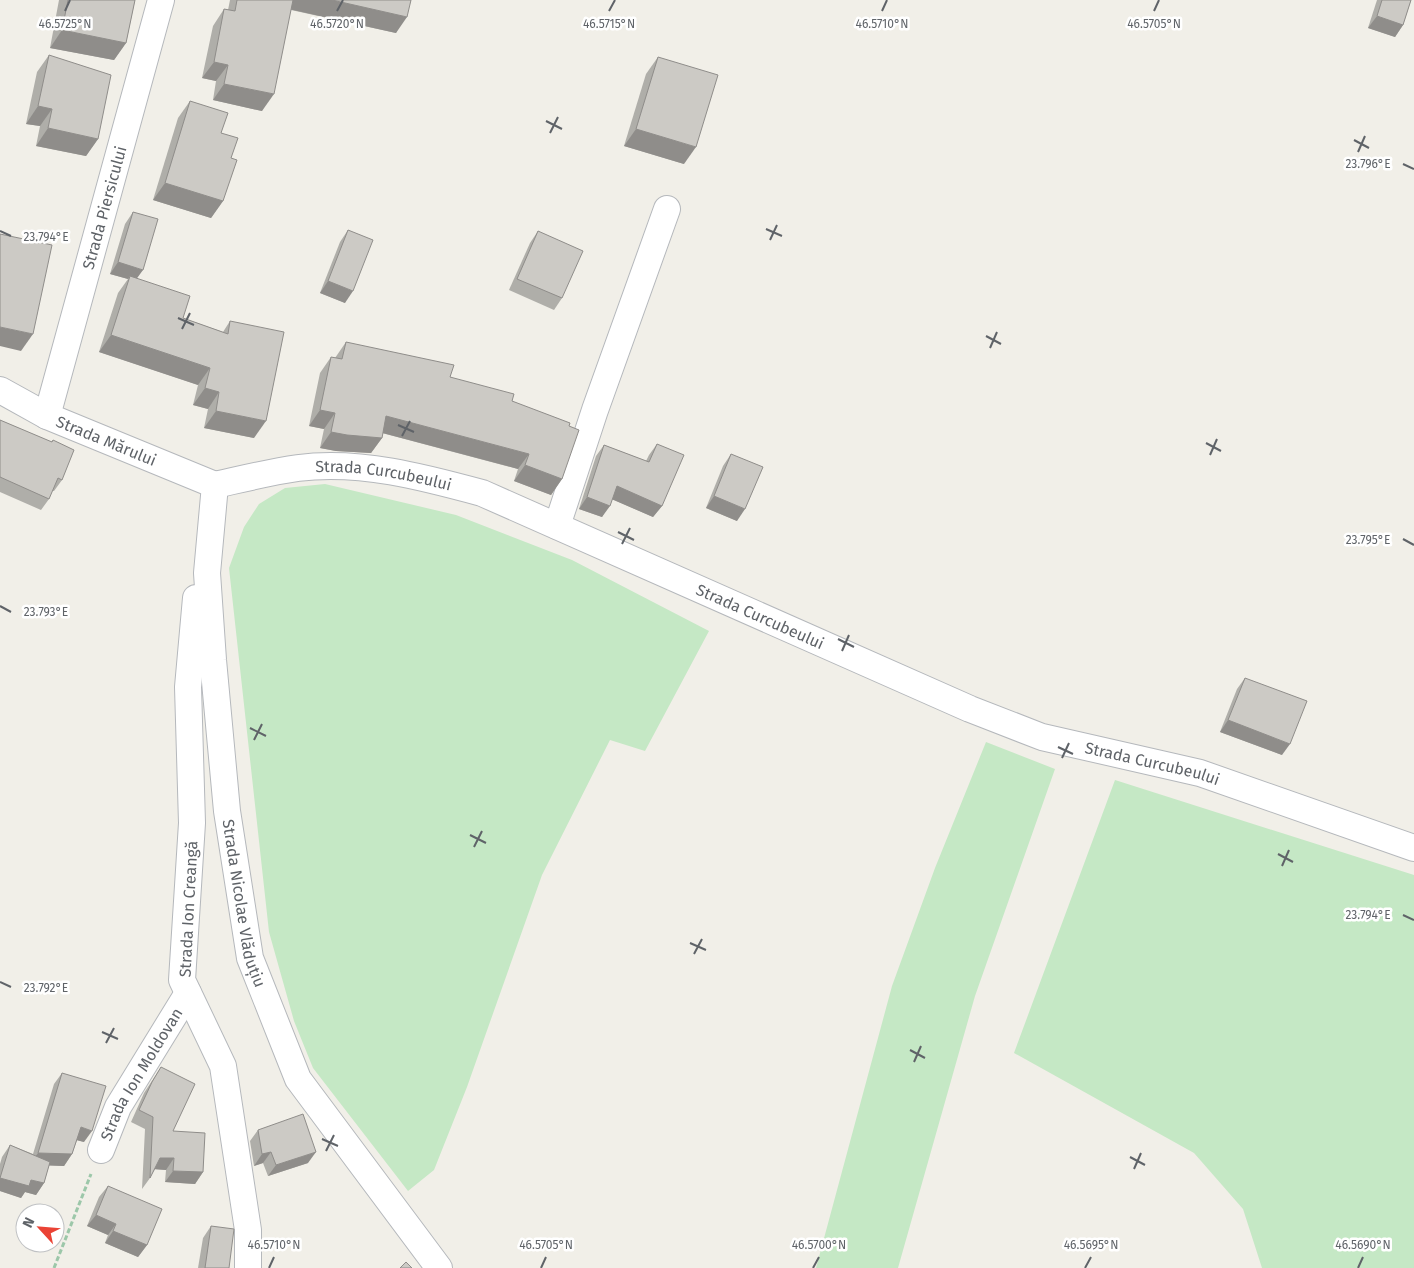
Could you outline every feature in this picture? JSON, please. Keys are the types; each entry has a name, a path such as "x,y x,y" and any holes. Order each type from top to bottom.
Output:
{"street":[{"name":"Strada Piersicului","path":"47,416 161,0"},
{"path":"557,526 595,410 667,209"},
{"name":"Strada Mărului","path":"0,390 47,416 215,485"},
{"name":"Strada Curcubeului","path":"215,485 298,468 353,467 426,478 482,494 970,709 1042,737 1200,773 1414,848"},
{"name":"Strada Nicolae Vlăduțiu","path":"215,485 207,573 213,660 226,811 250,958 298,1080 439,1268"},
{"name":"Strada Ion Creangă","path":"207,573 196,593 188,688 192,822 182,980 222,1066 248,1230 248,1268"},
{"name":"Strada Ion Moldovan","path":"101,1150 118,1107 188,993"}],"path":[{"name":"Strada Ion Moldovan","path":"54,1268 101,1150"}],"green space":[{"path":"325,484 456,515 572,560 709,631 645,751 610,740 542,875 467,1087 434,1170 408,1191 313,1068 294,1021 269,932 229,568 244,527 259,504 285,488"},
{"path":"986,742 1055,769 975,996 898,1268 816,1268 892,986 935,868"},
{"path":"1115,780 1414,875 1414,1268 1262,1268 1243,1209 1194,1153 1014,1053"}],"building":[{"path":"68,0 135,0 126,43 62,30"},
{"path":"237,0 293,0 274,94 224,84 228,65 214,62 224,9 235,11"},
{"path":"332,0 411,0 407,17"},
{"path":"1382,0 1411,0 1403,25 1377,16"},
{"path":"49,55 111,75 98,139 48,128 52,109 38,106"},
{"path":"658,57 718,75 696,147 636,129"},
{"path":"190,101 228,113 221,133 238,138 231,158 237,160 223,201 165,183"},
{"path":"133,212 158,219 143,270 118,262"},
{"path":"348,230 373,240 353,291 328,281"},
{"path":"538,231 583,251 562,298 517,279"},
{"path":"0,234 52,245 33,334 0,327"},
{"path":"130,276 190,296 183,318 228,334 230,321 284,332 266,421 216,411 219,392 205,388 210,368 111,335"},
{"path":"346,342 454,365 450,377 514,394 512,401 570,423 569,426 579,430 562,479 525,465 529,454 386,416 382,438 331,432 335,413 320,410 331,357 342,359"},
{"path":"0,420 74,450 62,480 58,478 49,499 0,477"},
{"path":"657,444 684,455 662,506 617,486 610,506 587,497 604,445 649,462"},
{"path":"731,454 763,467 745,509 714,496"},
{"path":"1245,678 1307,701 1290,744 1228,720"},
{"path":"161,1067 195,1084 173,1131 205,1133 203,1172 173,1171 174,1158 160,1158 150,1178 153,1117 139,1110"},
{"path":"62,1073 106,1086 92,1131 81,1127 72,1154 38,1153"},
{"path":"303,1114 316,1152 276,1165 271,1152 262,1154 258,1130"},
{"path":"10,1145 50,1162 44,1183 31,1180 29,1186 0,1178"},
{"path":"108,1186 162,1209 147,1245 113,1231 116,1224 96,1215"},
{"path":"211,1226 234,1229 229,1268 205,1268"},
{"path":"406,1262 412,1268 400,1268"}]}
